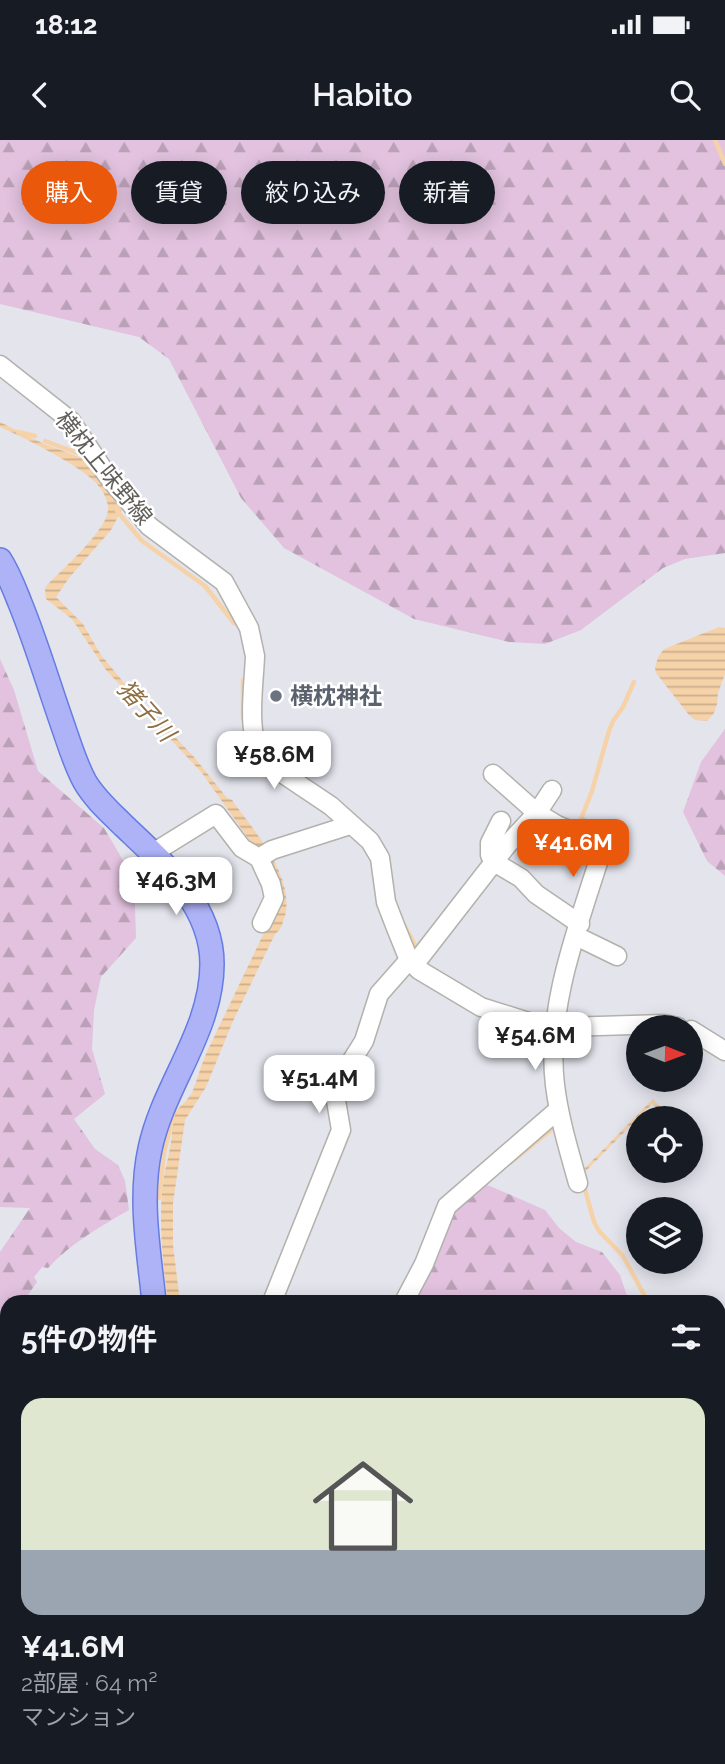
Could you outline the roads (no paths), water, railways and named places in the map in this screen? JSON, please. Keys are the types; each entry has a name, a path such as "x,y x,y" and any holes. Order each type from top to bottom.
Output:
{"main road":[{"path":"0,560 27,619 68,742 86,783 102,805 153,853 184,887 209,936 212,963 210,988 201,1019 162,1110 150,1150 144,1209 153,1295"}],"street":[{"name":"横枕上味野線","path":"0,365 71,421 114,484 149,526 225,582 249,628 253,645 253,731 257,752 264,761 331,806 370,841 380,858 386,902 412,963"},
{"path":"493,774 537,813 572,831 584,829 604,835 558,997 554,1030 554,1082 578,1183"},
{"path":"275,1295 341,1130 334,1089 364,1041 379,994 412,963 508,844 537,813 552,790"},
{"path":"153,853 216,814 242,848 259,858 271,884 274,898 262,923"},
{"path":"501,821 489,843 494,862 521,878 578,930 617,956"},
{"path":"259,858 287,844 350,825"},
{"path":"412,963 481,1007 554,1030 566,1027 626,1025"},
{"path":"704,1038 725,1051"},
{"path":"408,1295 424,1264 447,1206 559,1109"}],"water":[{"name":"猪子川","path":"0,422 42,443 95,463 124,505 111,530 56,597 83,624 101,655 125,684 194,757 227,798 232,800 261,840 284,885 286,901 282,926 275,934 233,1021 206,1087 185,1120 173,1203 173,1245 179,1295 167,1295 161,1233 162,1191 171,1143 171,1115 192,1093 205,1056 273,914 258,852 202,773 106,670 72,619 46,599 47,585 80,552 103,523 108,511 103,492 94,481 75,467 0,427"},
{"path":"719,627 725,628 725,674 714,713 707,721 695,720 656,673 655,668 664,649"},
{"path":"653,1099 660,1106 652,1104 646,1106"},
{"path":"626,1126 626,1130 582,1175 583,1170"}],"waterway":[{"path":"715,140 725,164"},
{"path":"18,432 35,436"},
{"path":"45,441 80,454"},
{"path":"117,511 142,541 205,586 234,623"},
{"path":"243,680 243,718"},
{"path":"581,819 609,731 634,682"},
{"path":"404,925 418,950"},
{"path":"159,1198 164,1153 173,1116"},
{"path":"510,1163 557,1125"},
{"path":"583,1182 594,1222 623,1256 644,1295"}],"place":[{"name":"横枕神社","path":"276,696"}]}
